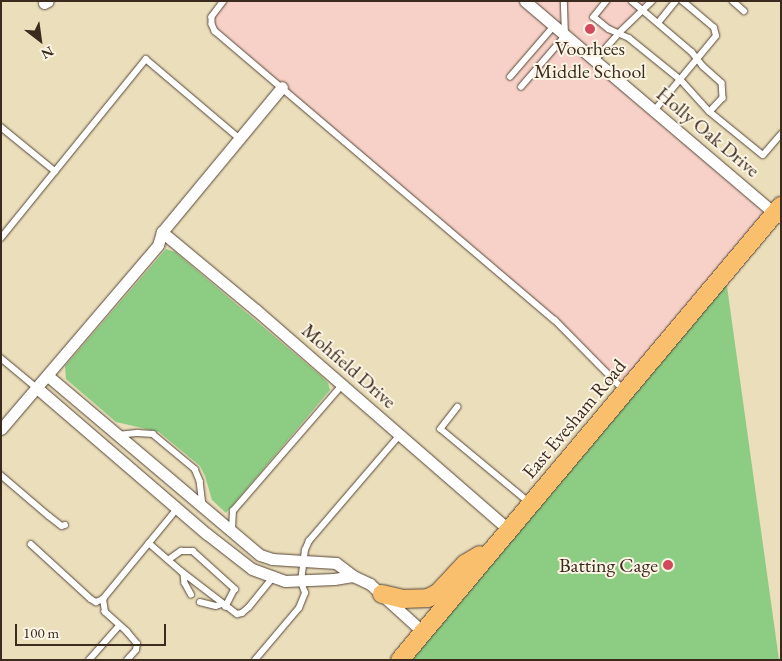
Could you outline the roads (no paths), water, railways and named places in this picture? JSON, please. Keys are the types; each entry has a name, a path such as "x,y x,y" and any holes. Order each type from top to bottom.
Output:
{"main road":[{"name":"East Evesham Road","path":"400,660 625,390 779,212"},
{"path":"382,594 403,599 428,598 442,589 465,564 496,546"}],"street":[{"name":"Holly Oak Drive","path":"525,1 654,111 779,212"},
{"path":"1,429 158,245 162,232 282,87"},
{"name":"Mohfield Drive","path":"162,232 509,530"},
{"path":"48,376 260,555 272,559 336,564 353,576 370,584 423,632"},
{"path":"37,388 178,509 252,569 285,581 301,582 353,576"},
{"path":"104,446 115,434"},
{"path":"178,509 189,496"}],"lane":[{"path":"224,1 212,16 214,30 555,320 625,390"},
{"path":"521,87 565,36 564,1"},
{"path":"607,1 594,17 609,29 629,38 681,80 710,112 763,155 781,134"},
{"path":"632,1 692,52 719,79 724,88 723,98 710,112"},
{"path":"594,60 652,1"},
{"path":"658,23 676,1"},
{"path":"654,111 716,38 716,31 682,1"},
{"path":"732,1 744,11"},
{"path":"510,77 554,26"},
{"path":"1,238 146,59 240,138"},
{"path":"1,127 55,171"},
{"path":"1,358 37,388"},
{"path":"233,533 233,511 342,385"},
{"path":"458,407 441,429 531,503"},
{"path":"115,434 138,432 153,434 195,469 200,482 204,508"},
{"path":"255,660 299,608 305,593 301,582 309,541 400,436"},
{"path":"1,475 49,516 62,526 65,525"},
{"path":"31,544 96,602 103,600 178,509"},
{"path":"149,543 184,574 233,612 242,613 273,577"},
{"path":"168,560 181,552 193,551 235,589 224,605 216,606 200,602"},
{"path":"184,574 185,583 191,594"},
{"path":"103,600 105,612 127,632 136,644 136,650 127,660"},
{"path":"90,660 119,626"}],"place":[{"name":"Voorhees Middle School","path":"590,29"},
{"name":"Batting Cage","path":"668,565"}]}
